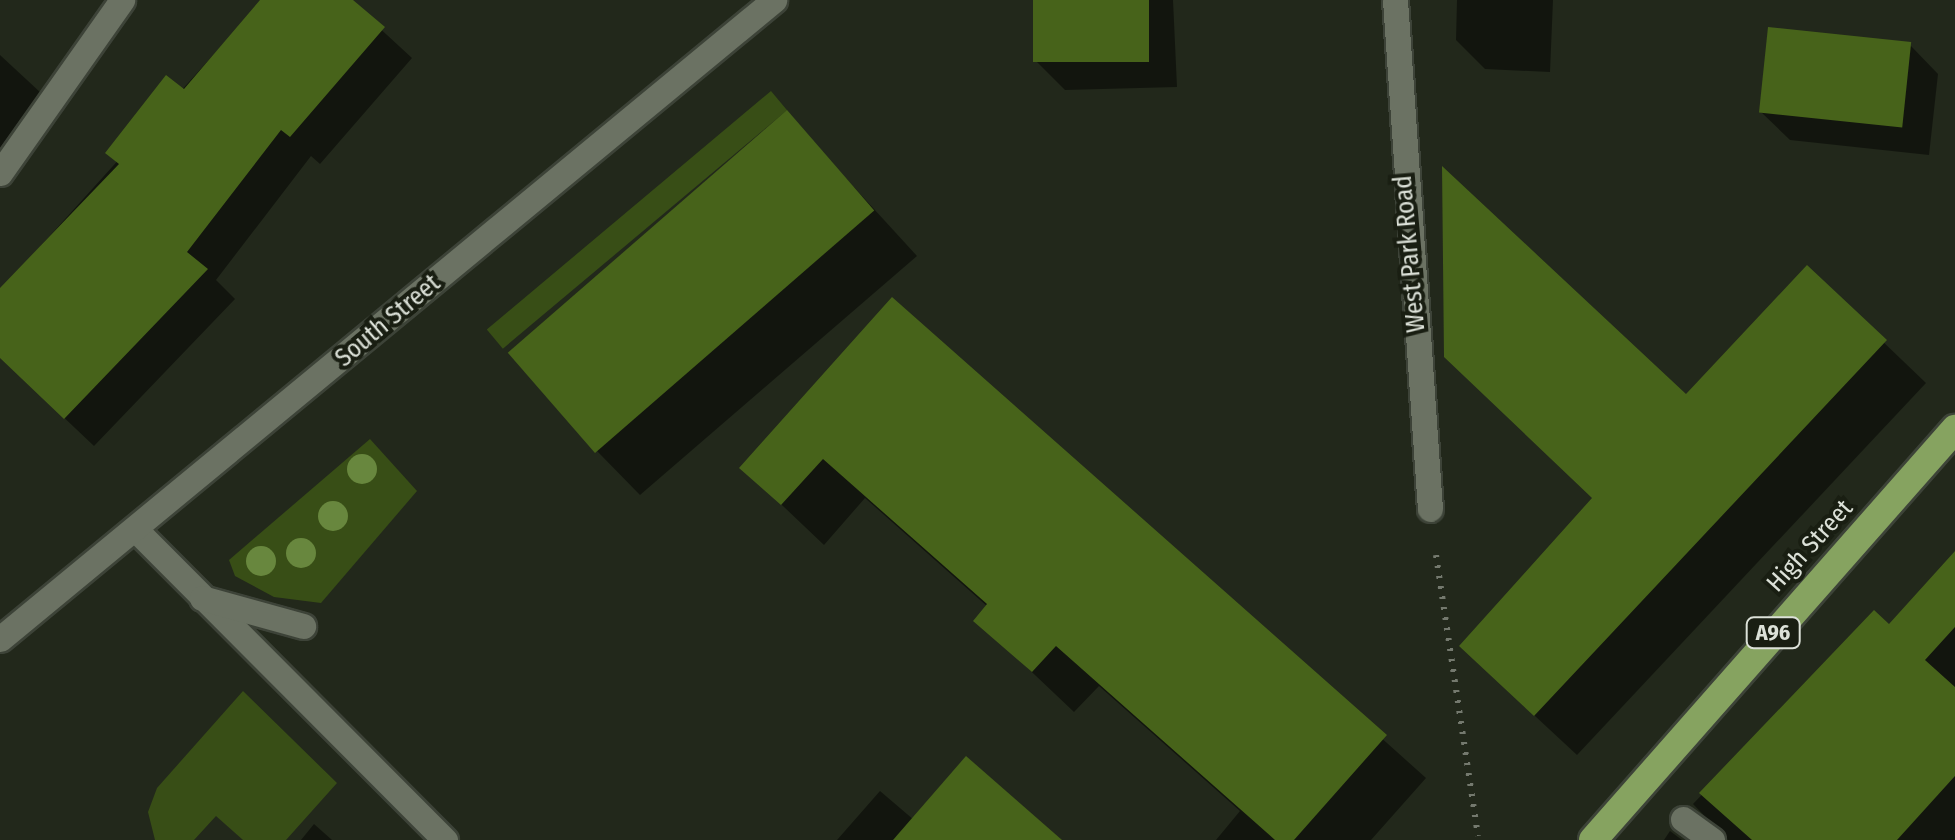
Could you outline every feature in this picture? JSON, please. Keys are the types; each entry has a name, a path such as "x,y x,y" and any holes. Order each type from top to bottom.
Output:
{"highway":[{"name":"High Street","path":"1593,840 1955,428"}],"street":[{"path":"0,173 122,0"},
{"name":"South Street","path":"0,639 774,0"},
{"name":"West Park Road","path":"1395,0 1430,509"},
{"path":"136,530 444,840"},
{"path":"198,596 303,626"},
{"path":"1683,819 1712,840"}],"path":[{"path":"1430,509 1478,836"}],"green space":[{"path":"771,91 787,110 503,349 487,329"},
{"path":"370,439 417,491 321,603 274,597 235,576 229,560"},
{"path":"243,691 337,783 286,840 243,840 216,816 194,840 155,840 148,812 157,788"}],"building":[{"path":"260,0 353,0 385,27 290,137 281,130 187,252 208,269 64,419 0,358 0,288 119,164 105,153 166,75 184,89"},
{"path":"1033,0 1149,0 1149,62 1033,62"},
{"path":"1768,27 1911,42 1902,128 1759,113"},
{"path":"787,110 874,210 595,453 508,353"},
{"path":"1442,166 1686,394 1807,265 1887,340 1534,716 1459,646 1592,498 1444,357"},
{"path":"892,297 1387,735 1294,840 1275,840 1056,646 1032,672 973,621 987,604 823,459 781,505 739,468"},
{"path":"1955,551 1955,627 1925,660 1955,687 1955,776 1897,840 1752,840 1699,793 1874,610 1889,624"},
{"path":"966,756 1062,840 893,840"}]}
